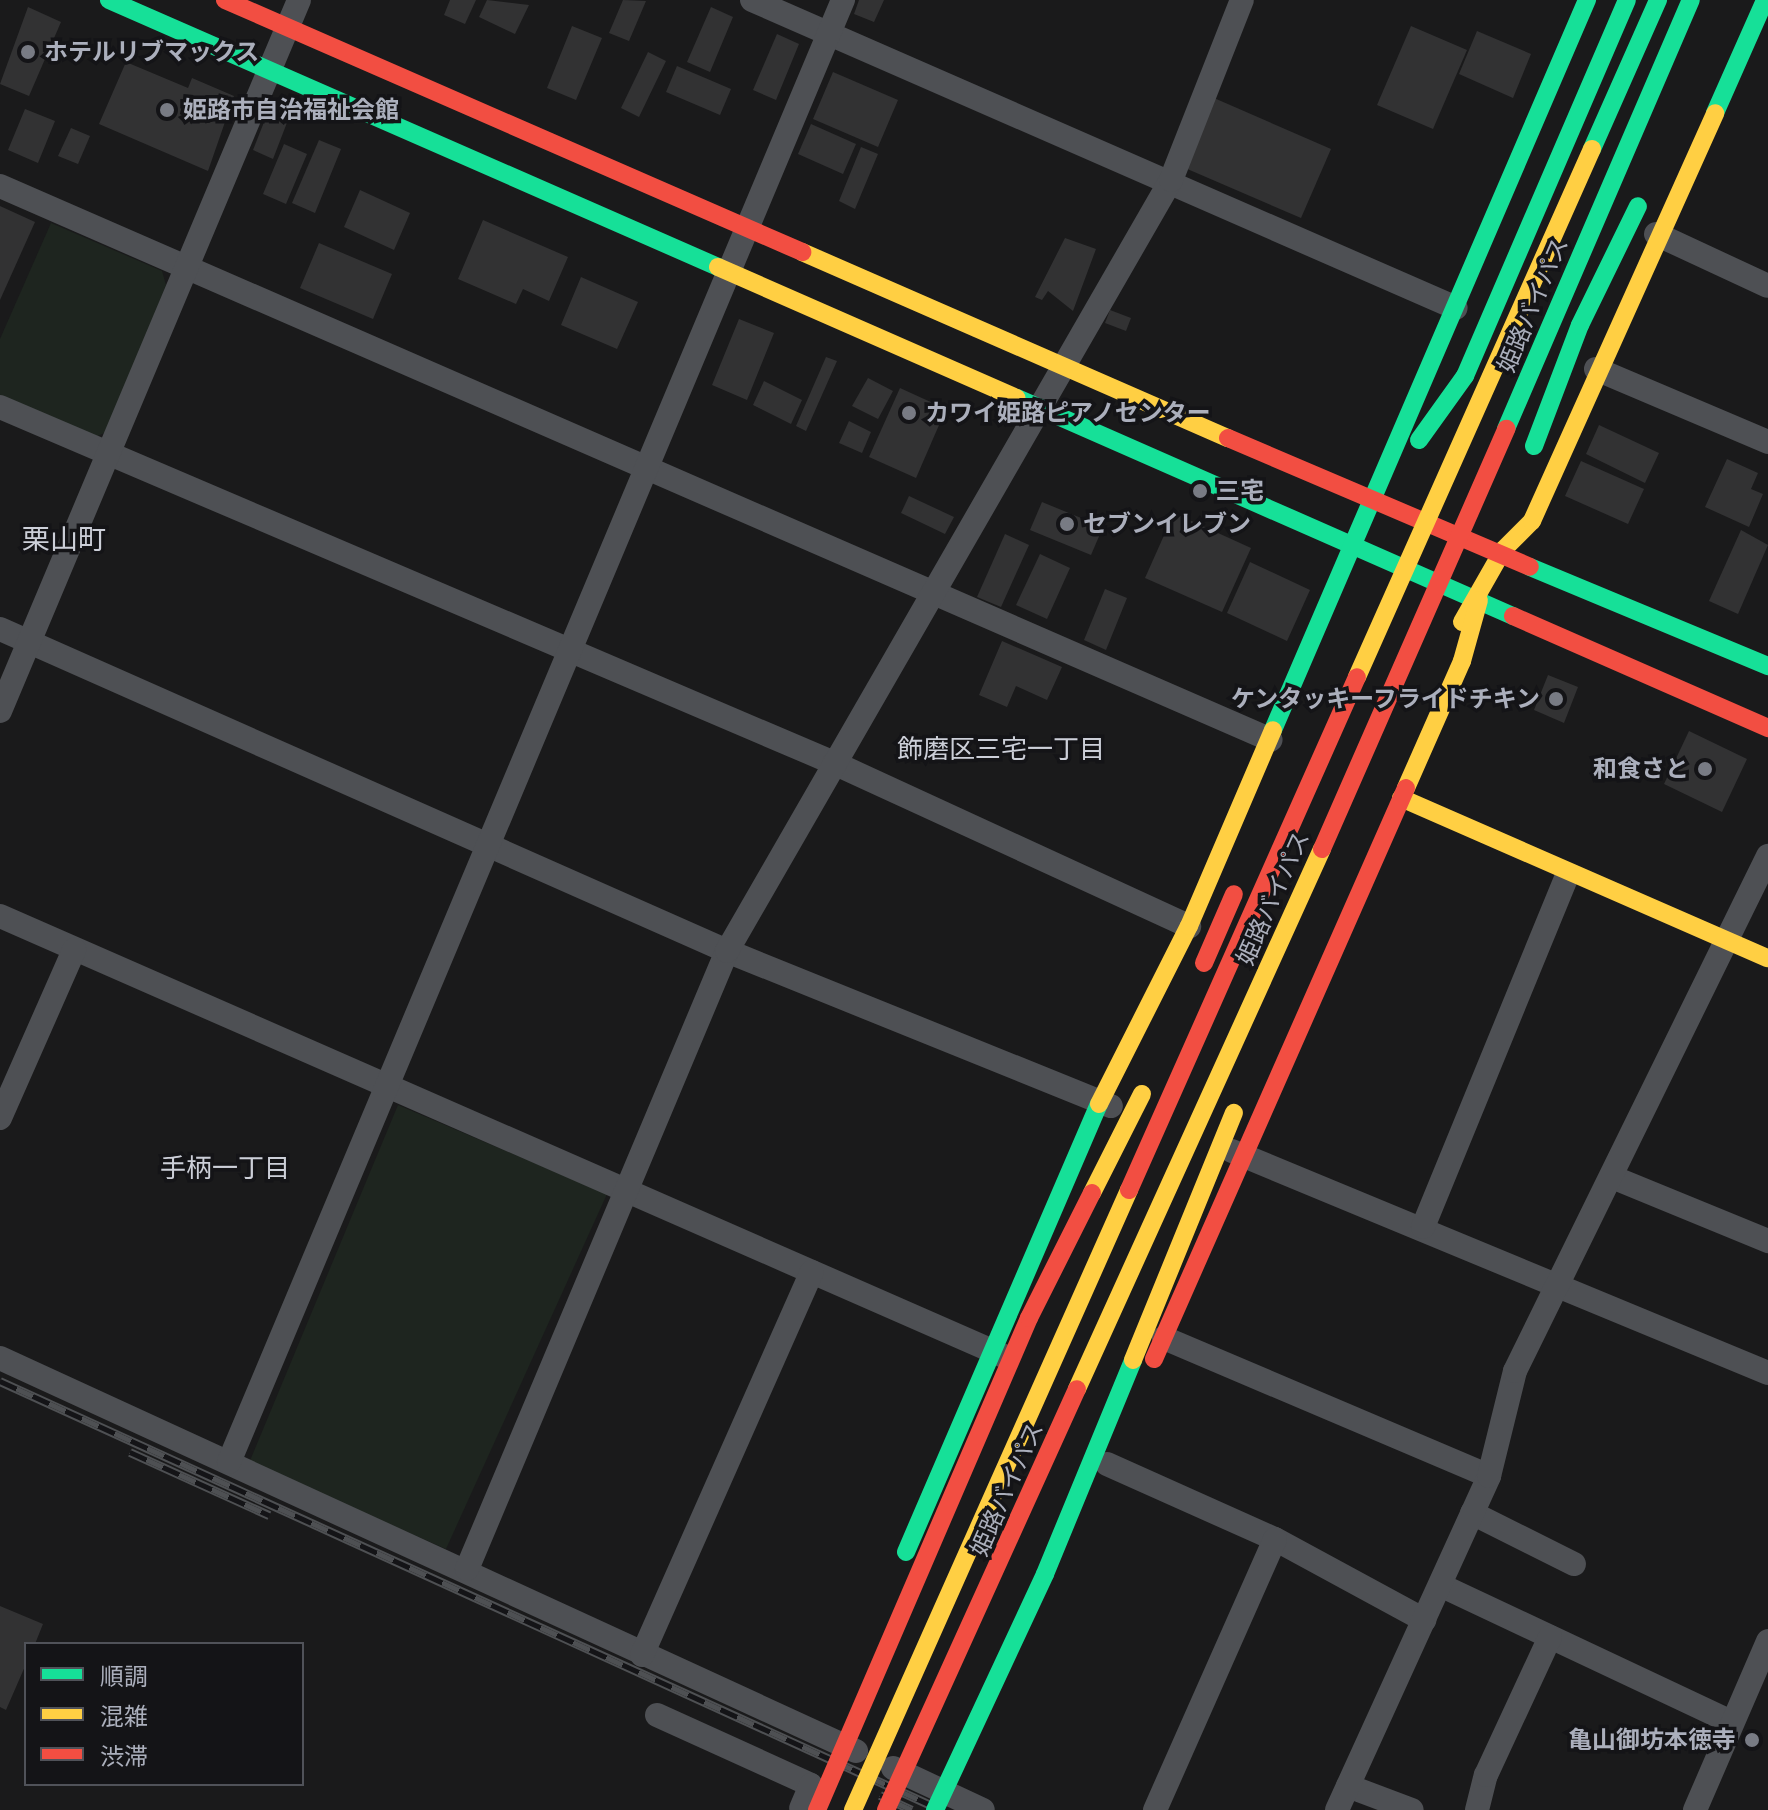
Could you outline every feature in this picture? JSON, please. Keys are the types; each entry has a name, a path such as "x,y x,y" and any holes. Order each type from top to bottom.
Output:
{"main road":[{"path":"109,0 1035,406 1356,543 1768,728"},
{"path":"225,0 1374,502 1503,550 1768,666"},
{"path":"830,1738 990,1349 1100,1102 1189,926 1374,502 1587,0"},
{"path":"1374,502 1465,376 1627,0"},
{"name":"姫路バイパス","path":"853,1810 1658,0"},
{"name":"姫路バイパス","path":"886,1810 1367,749 1691,0"},
{"path":"1503,550 1532,521 1656,234 1765,0"},
{"path":"1525,471 1580,325 1650,182"},
{"path":"945,1804 1164,1338 1462,661 1479,600 1503,550 1508,514"},
{"path":"1352,605 1356,543"},
{"path":"1439,654 1479,600"},
{"path":"1401,798 1567,876 1768,958"},
{"path":"1201,970 1241,877"},
{"path":"881,1749 887,1701 1070,1248 1150,1078"},
{"path":"945,1804 1045,1574 1243,1093"},
{"path":"817,1810 1016,1346 1070,1248"},
{"path":"1008,1601 1104,1393 1158,1298"},
{"path":"914,1749 949,1720 969,1680"}],"street":[{"path":"0,711 190,268 299,0"},
{"path":"752,0 1171,180 1456,308"},
{"path":"229,1462 389,1088 568,651 749,229 843,0"},
{"path":"467,1569 727,951 1035,406 1171,180 1242,0"},
{"path":"0,186 1271,740"},
{"path":"1656,234 1768,286"},
{"path":"1596,369 1768,442"},
{"path":"0,407 834,763 1189,926"},
{"path":"0,629 727,951 1100,1102 1423,1227 1768,1373"},
{"path":"1337,1810 1489,1476 1515,1371 1556,1282 1729,942 1768,856"},
{"path":"1423,1227 1567,876"},
{"path":"0,916 626,1194 1130,1412"},
{"path":"0,1118 74,950"},
{"path":"1612,1177 1768,1241"},
{"path":"642,1655 812,1272"},
{"path":"1164,1338 1489,1476"},
{"path":"0,1358 467,1569 642,1655 830,1738 945,1804 983,1810"},
{"path":"1107,1464 1275,1539 1424,1620"},
{"path":"1472,1513 1574,1564"},
{"path":"1155,1810 1275,1539"},
{"path":"1440,1585 1731,1722"},
{"path":"1477,1810 1550,1637"},
{"path":"1695,1810 1767,1644"},
{"path":"657,1715 868,1810"},
{"path":"800,1810 811,1785"},
{"path":"1348,1786 1412,1810"}],"shaded area":[{"path":"51,223 162,271 166,285 108,431 94,438 0,395 0,339"},
{"path":"398,1105 607,1194 446,1549 249,1463"}],"building":[{"path":"450,0 476,0 465,24 444,15"},
{"path":"487,0 529,5 515,34 479,17"},
{"path":"623,0 646,1 629,41 609,33"},
{"path":"859,0 884,0 874,22 854,14"},
{"path":"28,7 61,22 29,96 0,84"},
{"path":"711,7 733,17 710,72 687,62"},
{"path":"572,26 602,38 576,100 547,88"},
{"path":"1411,26 1467,50 1433,129 1377,105"},
{"path":"1477,31 1531,54 1513,98 1459,74"},
{"path":"777,34 799,44 776,100 753,90"},
{"path":"648,52 666,61 639,117 621,108"},
{"name":"姫路市自治福祉会館","path":"126,62 188,88 192,78 234,96 208,171 99,124"},
{"path":"677,66 731,89 720,115 666,92"},
{"path":"833,72 898,100 878,147 813,119"},
{"path":"1214,98 1331,149 1301,218 1185,168"},
{"path":"25,109 55,121 38,163 8,150"},
{"path":"268,112 288,120 273,159 253,150"},
{"path":"811,124 856,144 843,174 798,154"},
{"path":"71,128 90,136 78,164 58,156"},
{"path":"319,140 341,149 315,213 292,203"},
{"path":"284,144 307,154 286,204 263,194"},
{"path":"861,147 878,154 855,209 839,201"},
{"path":"360,190 410,213 394,250 344,227"},
{"path":"0,206 35,222 0,300"},
{"path":"483,220 568,257 549,301 523,289 516,304 458,279"},
{"path":"1065,238 1096,249 1073,311 1048,291 1042,300 1035,297"},
{"path":"319,243 392,274 373,319 300,288"},
{"path":"581,277 638,302 617,349 561,325"},
{"path":"1110,310 1131,318 1126,331 1105,323"},
{"path":"739,319 774,333 747,400 712,385"},
{"path":"826,357 837,361 806,431 796,426"},
{"path":"868,378 893,391 878,419 852,406"},
{"path":"764,381 802,400 791,424 753,405"},
{"path":"900,388 946,409 916,478 869,457"},
{"path":"849,421 871,432 862,453 839,443"},
{"path":"1599,425 1659,453 1645,483 1586,454"},
{"path":"1727,459 1758,473 1751,489 1763,494 1749,527 1705,507"},
{"path":"1581,461 1644,489 1628,524 1565,496"},
{"path":"909,496 954,517 945,534 901,513"},
{"path":"1042,502 1103,527 1091,555 1030,530"},
{"path":"1174,513 1251,548 1222,612 1145,578"},
{"path":"1741,530 1768,545 1738,614 1709,601"},
{"path":"1005,534 1029,545 1001,607 977,597"},
{"path":"1040,554 1070,568 1047,619 1016,605"},
{"path":"1250,562 1310,590 1287,641 1227,613"},
{"path":"1105,589 1127,598 1106,650 1084,640"},
{"path":"1002,641 1062,667 1047,700 1016,686 1007,707 979,695"},
{"name":"ケンタッキーフライドチキン","path":"1548,675 1578,687 1564,723 1534,710"},
{"path":"1689,731 1747,759 1722,812 1664,784"},
{"path":"0,1606 43,1624 36,1642 24,1642 24,1669 6,1710 0,1707"}],"railway":[{"path":"0,1381 942,1810"},
{"path":"130,1452 269,1515"},
{"path":"880,1795 912,1810"}],"traffic: fast":[{"path":"109,0 718,267"},
{"path":"1273,730 1587,0"},
{"path":"1419,440 1465,376 1627,0"},
{"path":"1592,149 1658,0"},
{"path":"1506,429 1691,0"},
{"path":"1715,113 1765,0"},
{"path":"1534,446 1580,325 1638,206"},
{"path":"1017,398 1513,616"},
{"path":"1530,567 1768,666"},
{"path":"906,1552 1099,1104"},
{"path":"935,1810 1045,1574 1133,1360"}],"traffic: slow":[{"path":"1462,622 1503,550 1532,521 1715,113"},
{"path":"1357,677 1592,149"},
{"path":"802,252 1228,438"},
{"path":"718,267 1017,398"},
{"path":"1406,788 1462,661 1479,600"},
{"path":"1099,1104 1189,926 1273,730"},
{"path":"1401,798 1768,958"},
{"path":"1077,1389 1322,849"},
{"path":"1092,1193 1142,1094"},
{"path":"1133,1360 1234,1113"},
{"path":"853,1810 1129,1190"}],"traffic: jam":[{"path":"225,0 802,252"},
{"path":"1322,849 1506,429"},
{"path":"1228,438 1530,567"},
{"path":"1513,616 1768,728"},
{"path":"1129,1190 1357,677"},
{"path":"1154,1359 1406,788"},
{"path":"1204,963 1234,894"},
{"path":"817,1810 1029,1318 1092,1193"},
{"path":"886,1810 1077,1389"}],"place":[{"name":"ホテルリブマックス","path":"28,52"},
{"name":"姫路市自治福祉会館","path":"167,110"},
{"name":"カワイ姫路ピアノセンター","path":"909,413"},
{"name":"三宅","path":"1200,491"},
{"name":"セブンイレブン","path":"1067,524"},
{"name":"ケンタッキーフライドチキン","path":"1556,699"},
{"name":"和食さと","path":"1705,769"},
{"name":"亀山御坊本徳寺","path":"1752,1740"}],"district":[{"name":"栗山町","path":"64,539"},
{"name":"飾磨区三宅一丁目","path":"1001,750"},
{"name":"手柄一丁目","path":"225,1169"}]}
